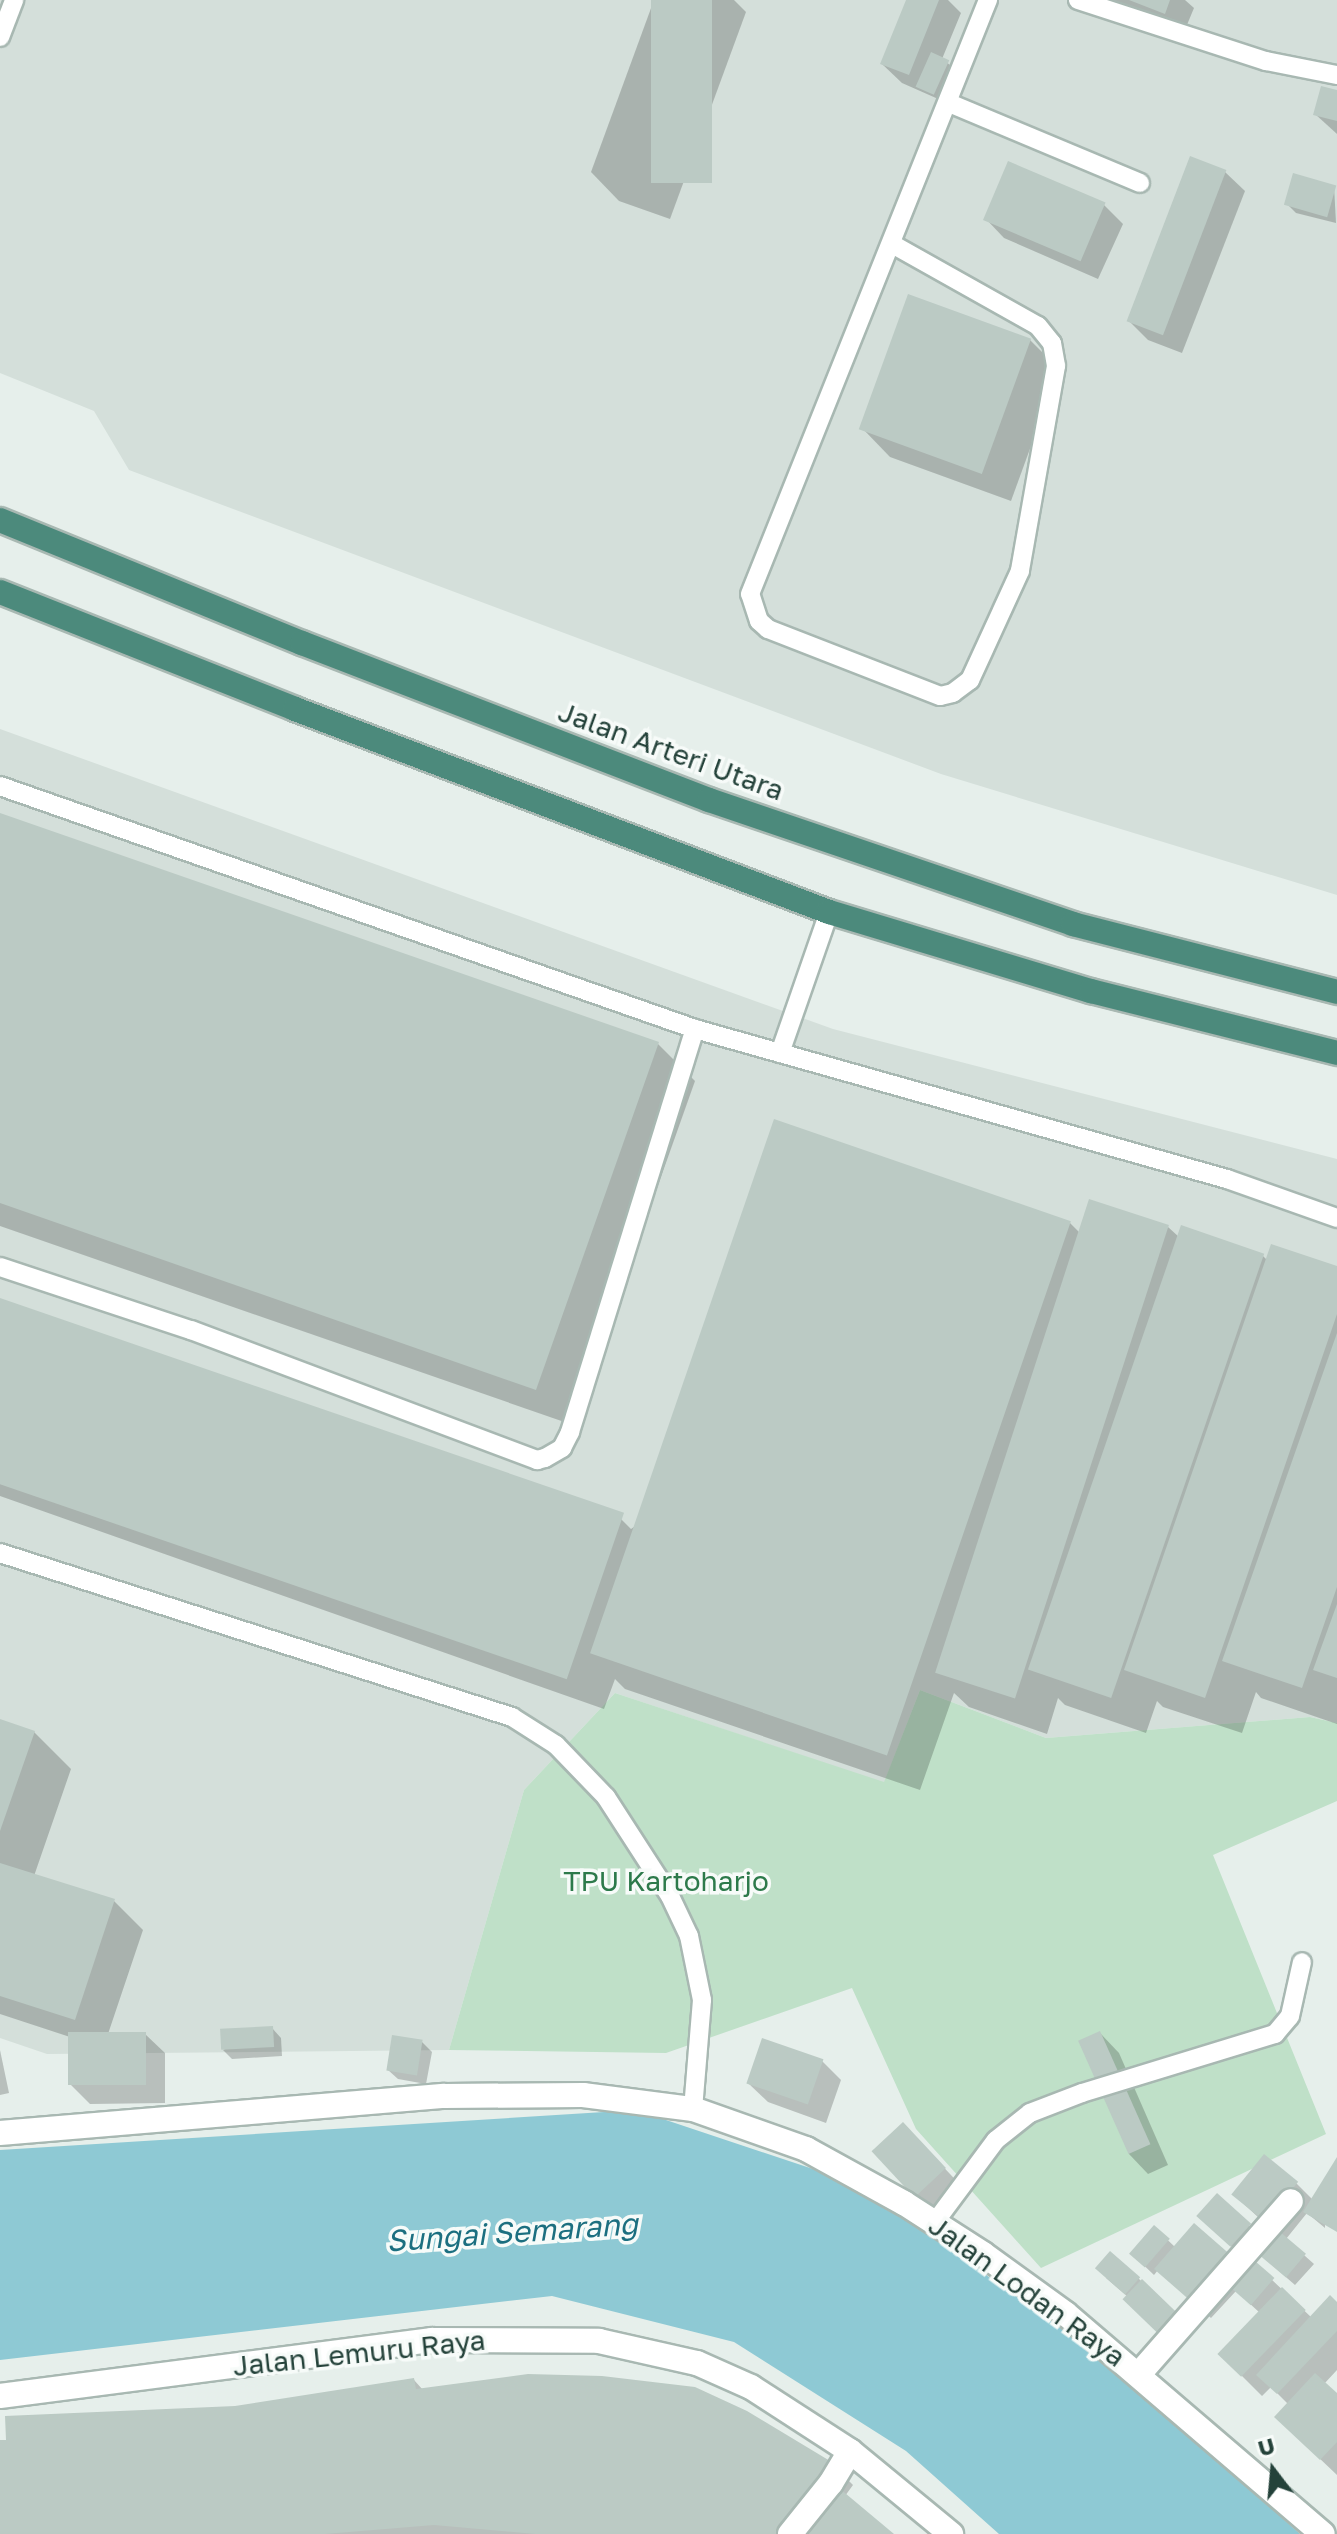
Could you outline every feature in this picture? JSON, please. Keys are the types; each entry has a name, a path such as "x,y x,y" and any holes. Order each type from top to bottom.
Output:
{"highway":[{"name":"Jalan Arteri Utara","path":"0,520 302,643 709,800 1073,924 1337,992"},
{"path":"0,592 295,709 829,912 1091,991 1337,1053"}],"street":[{"name":"Jalan Lodan Raya","path":"0,2133 444,2096 583,2095 693,2109 806,2149 935,2222 1066,2314 1323,2534"},
{"path":"1139,2374 1291,2201"},
{"name":"Jalan Lemuru Raya","path":"0,2396 432,2340 555,2338 650,2349 697,2363 751,2387 850,2451 951,2534"},
{"path":"790,2534 831,2483 850,2451"}],"lane":[{"path":"0,37 14,0"},
{"path":"892,244 1038,326 1052,343 1056,366 1020,571 970,680 953,693 940,696 768,629 759,621 750,594 988,0"},
{"path":"1078,0 1266,61 1337,75"},
{"path":"949,103 1140,183"},
{"path":"0,786 695,1029 1227,1179 1337,1218"},
{"path":"780,1053 829,912"},
{"path":"0,1267 191,1330 537,1460 545,1458 562,1448 570,1432 695,1029"},
{"path":"0,1553 512,1717 556,1745 606,1797 670,1896 689,1936 702,2000 693,2109"},
{"path":"935,2222 996,2140 1030,2113 1082,2093 1275,2034 1290,2016 1302,1962"}],"shaded area":[{"path":"0,0 1337,0 1337,895 941,774 129,470 94,411 0,373"},
{"path":"0,729 833,1029 1337,1159 1337,1723 1310,1717 1046,1738 920,1690 884,1783 615,1693 524,1790 449,2050 47,2054 0,2038"}],"green space":[{"name":"TPU Kartoharjo","path":"920,1690 1046,1738 1310,1717 1337,1723 1337,1801 1213,1855 1326,2134 1041,2268 916,2129 852,1988 666,2053 449,2050 524,1790 615,1693 884,1782"}],"water":[{"name":"Sungai Semarang","path":"636,2110 822,2172 908,2219 1116,2368 1300,2534 999,2534 906,2451 734,2342 552,2296 0,2360 0,2150"}],"building":[{"path":"651,0 712,0 712,183 651,183"},
{"path":"906,0 939,0 909,75 880,64"},
{"path":"1129,0 1170,0 1165,14"},
{"path":"931,52 949,60 934,95 916,87"},
{"path":"1321,86 1337,90 1337,121 1313,115"},
{"path":"1190,156 1226,170 1163,335 1127,321"},
{"path":"1008,161 1106,202 1081,261 983,220"},
{"path":"1293,173 1336,185 1327,217 1284,205"},
{"path":"908,294 1031,339 982,474 859,429"},
{"path":"0,813 659,1042 536,1390 0,1203"},
{"path":"774,1119 1071,1221 887,1755 590,1653"},
{"path":"1089,1199 1169,1225 1015,1699 935,1673"},
{"path":"1181,1225 1264,1254 1111,1698 1028,1669"},
{"path":"1271,1244 1337,1266 1337,1314 1205,1698 1124,1670"},
{"path":"0,1298 624,1513 567,1679 0,1484"},
{"path":"1337,1333 1337,1587 1302,1688 1222,1661"},
{"path":"1337,1604 1337,1678 1313,1670"},
{"path":"0,1719 35,1731 0,1831"},
{"path":"0,1863 115,1899 75,2020 0,1996"},
{"path":"273,2026 274,2047 221,2050 220,2029"},
{"path":"1100,2031 1150,2144 1129,2154 1078,2041"},
{"path":"68,2032 146,2032 146,2085 68,2085"},
{"path":"392,2035 423,2040 417,2075 386,2071"},
{"path":"762,2038 823,2059 808,2105 746,2083"},
{"path":"903,2122 946,2168 915,2197 872,2151"},
{"path":"1264,2154 1298,2182 1265,2222 1231,2194"},
{"path":"1337,2157 1337,2232 1303,2212"},
{"path":"1217,2193 1251,2224 1230,2247 1196,2216"},
{"path":"1194,2223 1231,2255 1191,2301 1154,2269"},
{"path":"1154,2225 1170,2239 1145,2267 1129,2254"},
{"path":"1273,2226 1306,2254 1286,2277 1253,2250"},
{"path":"1110,2251 1140,2277 1125,2295 1095,2268"},
{"path":"1248,2255 1274,2278 1251,2305 1224,2282"},
{"path":"1142,2279 1181,2317 1161,2337 1123,2299"},
{"path":"1282,2287 1306,2310 1241,2377 1217,2354"},
{"path":"1330,2295 1337,2302 1337,2331 1277,2394 1256,2375"},
{"path":"1315,2373 1337,2393 1337,2442 1320,2460 1274,2417"},
{"path":"528,2374 602,2376 695,2387 747,2411 835,2464 784,2534 535,2534 434,2525 325,2534 0,2534 0,2440 6,2440 5,2416 235,2406 414,2378 416,2389"},
{"path":"839,2488 894,2534 799,2534"}]}
